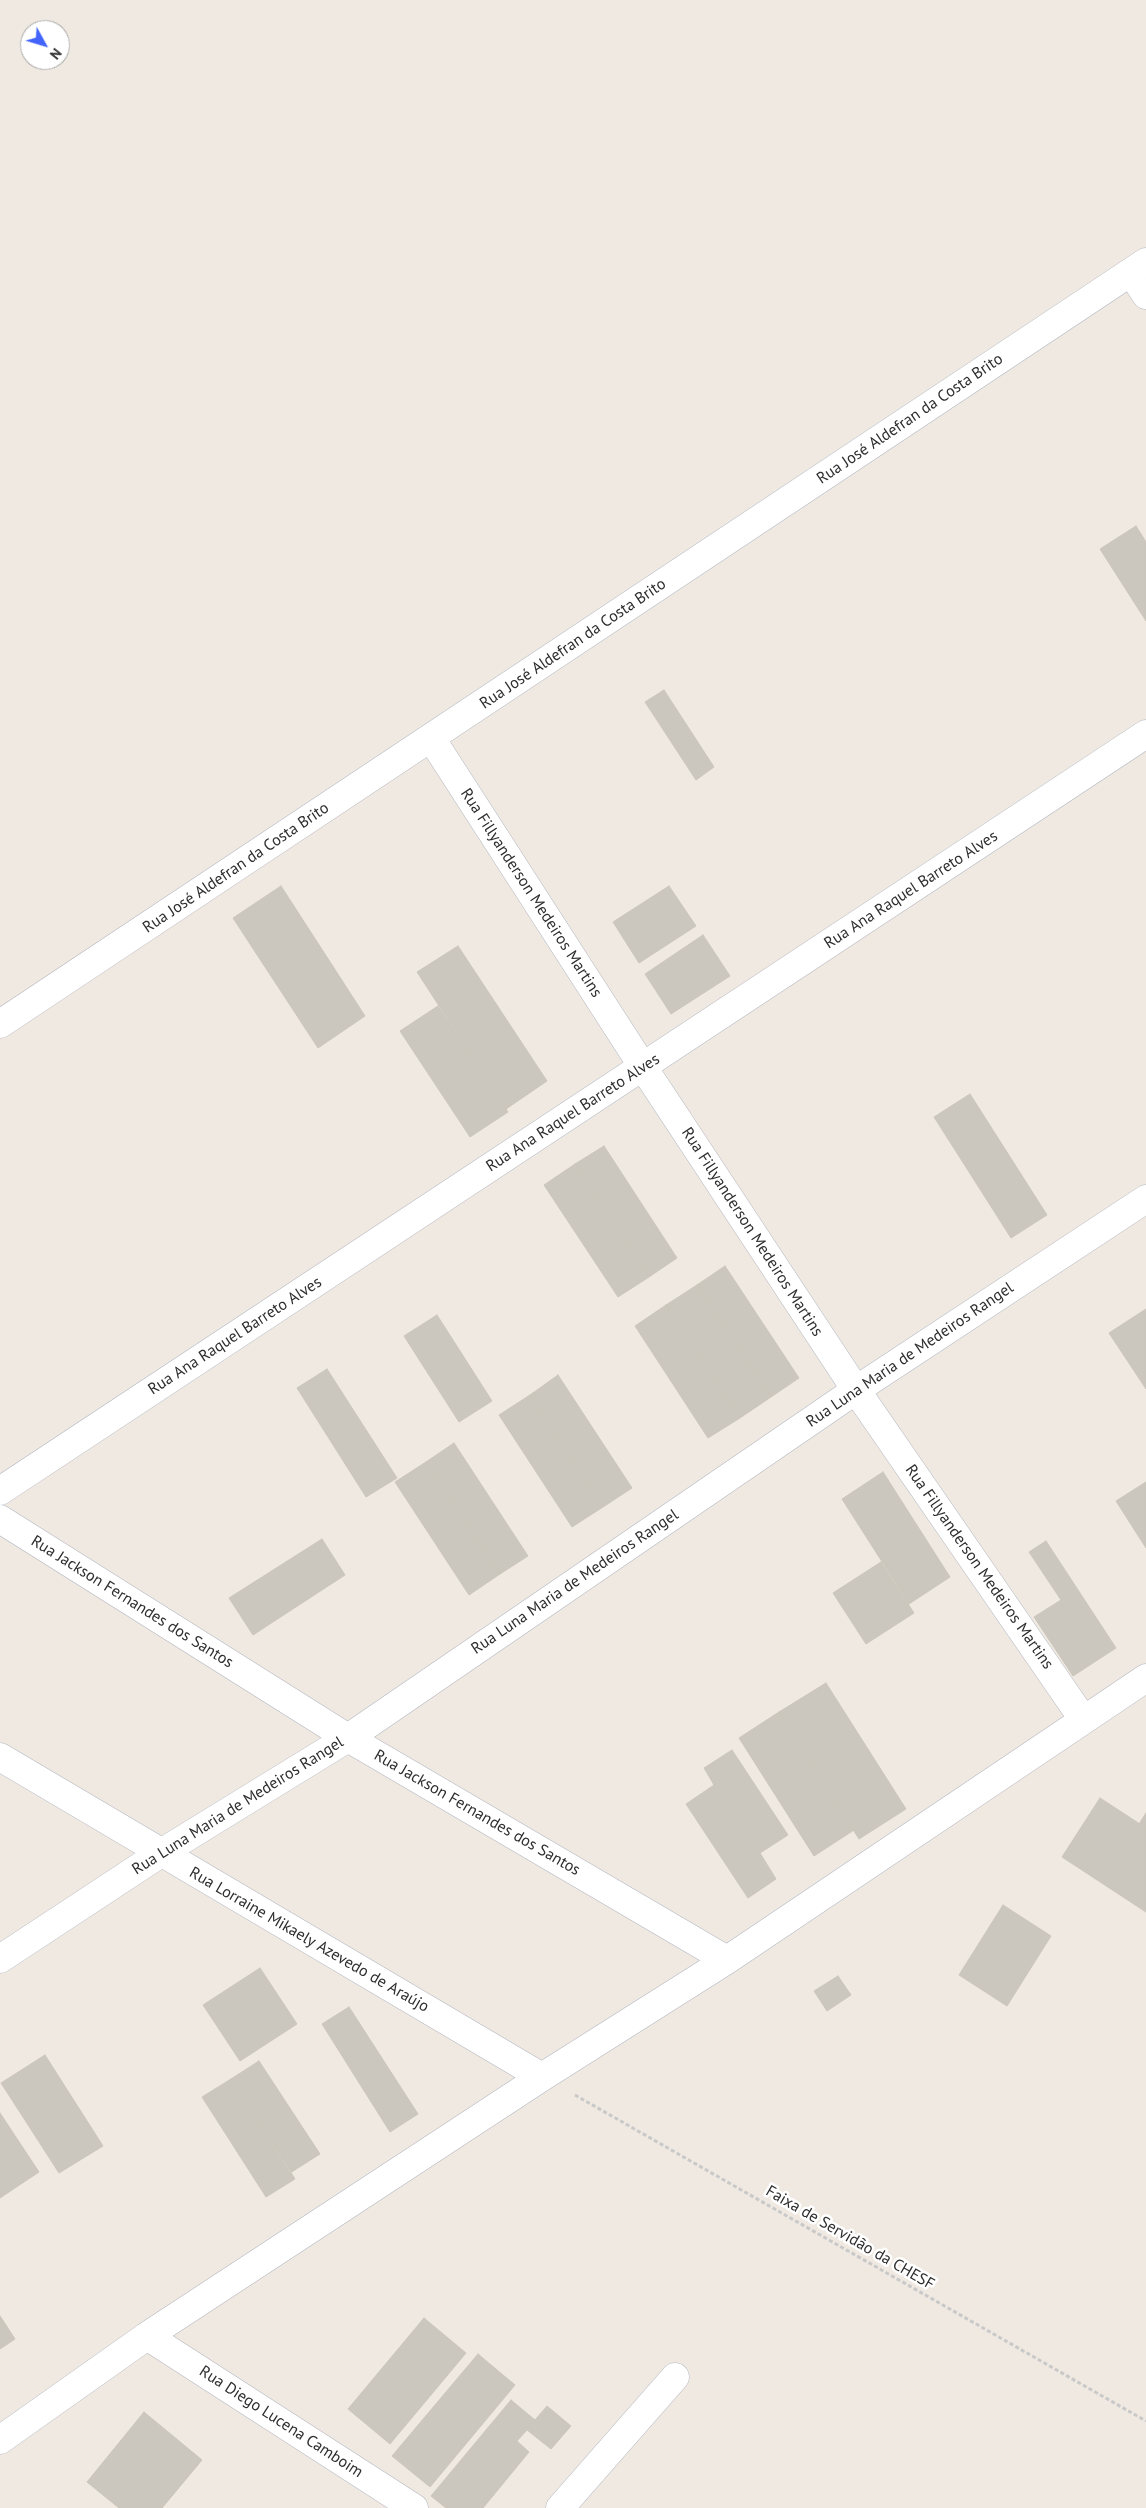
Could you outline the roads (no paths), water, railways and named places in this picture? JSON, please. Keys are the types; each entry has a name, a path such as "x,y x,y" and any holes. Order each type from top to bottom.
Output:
{"street":[{"path":"1138,267 1146,295"},
{"name":"Rua José Aldefran da Costa Brito","path":"0,1024 1138,267"},
{"name":"Rua Ana Raquel Barreto Alves","path":"0,1492 1146,734"},
{"name":"Rua Fillyanderson Medeiros Martins","path":"431,738 643,1067 856,1390 1083,1719"},
{"name":"Rua Luna Maria de Medeiros Rangel","path":"0,1959 161,1853 348,1738 856,1390 1146,1199"},
{"name":"Rua Jackson Fernandes dos Santos","path":"0,1519 348,1738 728,1960"},
{"path":"0,2440 148,2336 389,2179 542,2076 728,1960 1146,1678"},
{"name":"Rua Lorraine Mikaely Azevedo de Araújo","path":"0,1757 542,2076"},
{"name":"Rua Diego Lucena Camboim","path":"148,2336 407,2506"},
{"path":"560,2508 674,2377"}]}
